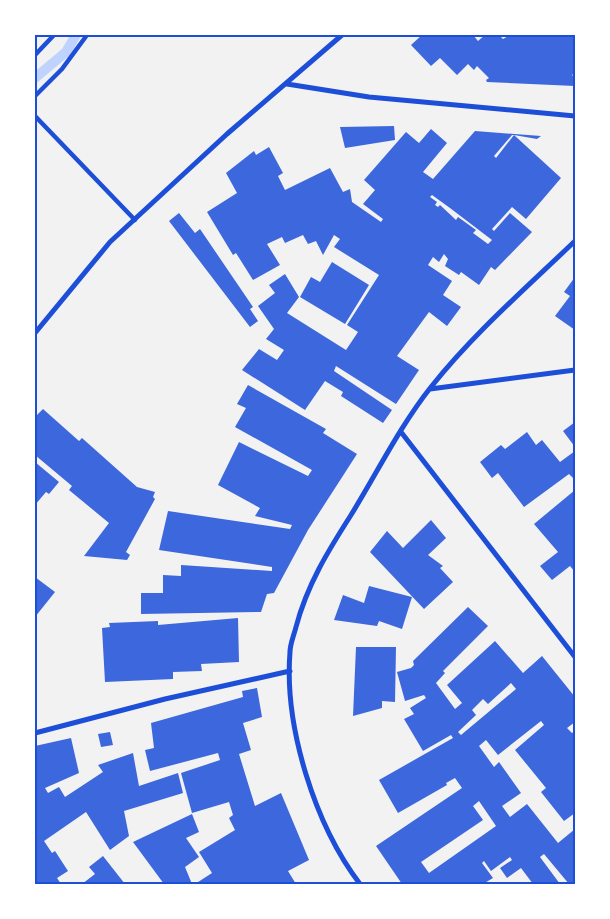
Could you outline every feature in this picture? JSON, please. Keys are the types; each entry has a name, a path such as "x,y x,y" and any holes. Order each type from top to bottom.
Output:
{"street":[{"path":"35,55 54,35"},
{"path":"35,96 62,69 88,35"},
{"path":"35,333 110,242 227,134 342,35"},
{"path":"287,84 376,98 575,116"},
{"path":"35,116 135,220"},
{"path":"360,884 340,854 313,795 297,749 291,703 290,652 301,609 316,571 401,432 430,389 457,356 575,241"},
{"path":"430,389 575,370"},
{"path":"401,432 575,657"},
{"path":"35,733 173,697 290,671"}],"building":[{"path":"422,35 473,35 478,41 485,35 499,35 503,39 510,35 575,35 575,73 572,75 575,78 575,86 487,82 486,80 489,78 477,66 474,70 468,64 457,75 440,58 431,66 411,45"},
{"path":"394,126 395,140 345,148 340,127"},
{"path":"431,129 447,143 423,172 433,179 475,131 541,136 537,139 514,135 561,178 526,219 512,207 492,229 494,231 510,213 532,232 495,270 491,267 479,285 461,272 459,275 445,266 448,259 444,254 439,262 433,257 428,265 452,281 443,295 461,307 447,326 429,312 397,356 419,370 396,404 336,366 334,371 392,410 383,423 341,396 343,392 325,381 305,410 242,370 259,349 277,360 284,350 266,339 274,329 258,306 275,293 269,285 285,274 299,297 287,313 346,350 358,332 347,325 379,275 334,247 340,239 334,235 323,255 316,241 308,244 303,235 285,243 282,237 267,244 280,265 253,280 236,253 233,255 207,212 237,193 226,173 254,151 256,155 269,147 283,173 278,176 285,190 330,168 343,192 350,189 352,202 381,222 383,219 363,204 375,190 364,180 406,132 419,143","holes":["514,135 496,158 494,156","432,195 492,240 488,244 473,233 476,230 458,217 456,220 440,205 438,207 435,205 437,202 430,197"]},
{"path":"179,213 195,233 200,229 253,307 250,309 258,321 250,327 169,221"},
{"path":"332,262 369,285 345,324 300,297 311,277 320,282"},
{"path":"575,277 575,330 555,316 570,296 564,292"},
{"path":"248,385 326,429 323,433 357,454 308,530 274,593 267,594 261,612 141,614 141,593 163,593 163,575 181,576 181,565 272,571 272,567 159,550 168,511 290,529 292,525 255,516 260,508 218,485 239,442 308,476 312,470 235,427 246,408 237,404"},
{"path":"43,409 79,441 82,438 137,487 155,492 153,497 155,499 126,552 130,555 127,560 84,556 109,523 69,490 72,486 35,455 35,417"},
{"path":"575,422 575,447 563,431"},
{"path":"527,432 536,445 542,440 560,462 575,451 575,476 573,478 569,474 524,507 498,473 492,478 480,462 501,445 505,449"},
{"path":"35,462 59,482 49,494 46,492 35,505"},
{"path":"575,490 575,572 570,566 552,580 540,566 558,552 534,524"},
{"path":"431,520 446,538 428,555 443,566 440,568 453,582 424,609 370,552 387,531 403,548"},
{"path":"35,577 55,592 35,617"},
{"path":"369,586 412,597 402,629 379,621 377,626 334,620 343,595 364,603"},
{"path":"468,607 488,626 443,671 445,673 436,683 455,709 462,703 447,685 495,641 523,673 542,656 575,697 575,722 567,728 572,733 575,731 575,813 564,821 541,792 546,788 515,750 544,725 541,721 498,755 486,740 479,746 494,767 499,762 521,793 502,806 510,817 527,804 558,843 575,829 575,884 569,884 544,854 540,857 560,884 533,884 521,868 507,878 500,868 512,860 510,857 491,871 484,861 482,863 493,878 483,884 402,884 376,846 462,788 455,778 446,783 447,785 398,813 379,780 453,738 451,735 423,751 404,719 414,714 410,708 426,698 424,695 405,701 397,672 411,668 414,665 413,661","holes":["511,683 516,689 461,735 458,732 476,715 472,710 483,699 488,704","479,801 496,826 429,873 421,862 483,820 473,806"]},
{"path":"238,618 239,662 201,664 202,671 173,672 173,679 105,682 102,628 110,627 109,623 158,621 158,625"},
{"path":"356,647 396,647 395,702 382,701 382,708 353,716"},
{"path":"257,688 262,717 243,723 251,750 239,754 255,806 281,793 309,860 288,871 296,884 195,884 212,873 199,852 235,830 229,818 233,815 229,802 192,813 181,773 220,760 218,753 150,771 145,750 154,748 151,723 243,697 242,691"},
{"path":"110,732 113,745 101,747 98,734"},
{"path":"71,738 79,773 45,788 48,793 59,787 65,797 103,772 98,765 133,753 139,786 178,773 183,793 124,811 129,836 110,850 86,812 44,841 52,853 55,851 68,871 57,878 61,884 35,884 35,746"},
{"path":"192,814 199,832 186,838 199,857 185,867 192,884 164,884 133,842"},
{"path":"103,856 125,884 82,884 95,874 89,867"}],"waterway":[{"path":"35,78 66,52 76,35"}]}
